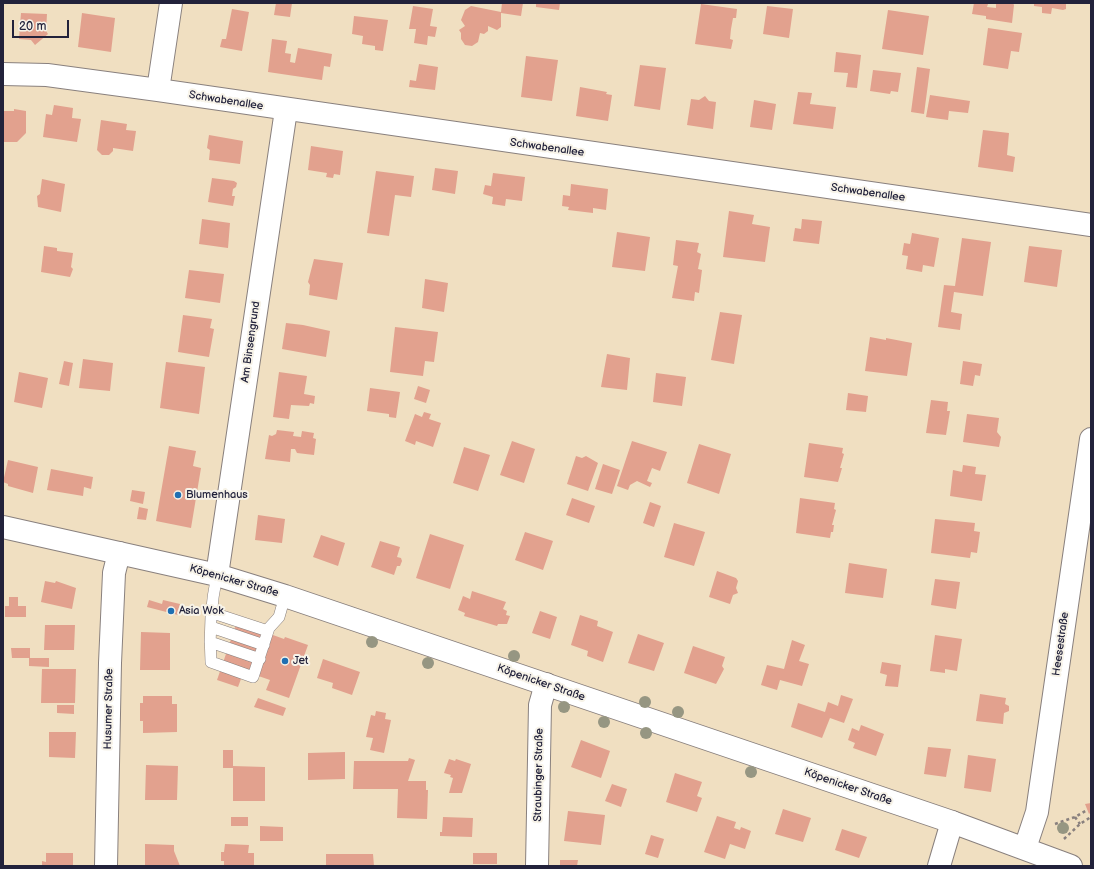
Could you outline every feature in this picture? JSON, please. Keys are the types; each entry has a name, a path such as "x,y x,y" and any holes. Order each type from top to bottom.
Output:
{"street":[{"path":"158,90 171,3"},
{"name":"Schwabenallee","path":"3,74 47,75 158,90 286,110 1091,225"},
{"name":"Am Binsengrund","path":"217,575 286,110"},
{"name":"Heesestraße","path":"1025,848 1037,812 1091,439"},
{"name":"Köpenicker Straße","path":"3,527 217,575 285,596 952,822 1071,866"},
{"name":"Husumer Straße","path":"106,866 112,610 114,573 120,553"},
{"name":"Straubinger Straße","path":"537,866 540,705 546,684"},
{"path":"939,866 952,822"}],"lane":[{"path":"217,575 212,601 213,613 210,642 211,662 253,677 268,631 279,617 285,596"},
{"path":"213,613 268,631"},
{"path":"211,627 264,645"},
{"path":"210,642 260,659"}],"path":[{"path":"1059,823 1075,817 1087,810"},
{"path":"1075,817 1080,824"},
{"path":"1064,839 1080,824 1091,817"}],"building":[{"path":"276,3 292,3 290,17 274,15"},
{"path":"502,3 523,3 521,16 501,13 501,27 497,30 488,26 488,31 484,34 480,33 478,42 472,46 465,45 461,39 461,33 459,30 465,26 461,20 465,10 471,6 501,12"},
{"path":"536,3 560,3 559,10 536,7"},
{"path":"974,3 988,4 987,7 996,8 996,3 1013,3 1012,23 986,19 986,16 972,14"},
{"path":"1034,3 1066,3 1066,9 1063,10 1052,8 1051,14 1042,13 1042,7 1034,6"},
{"path":"701,4 737,9 736,18 733,18 731,29 730,39 733,40 731,49 695,44"},
{"path":"413,6 433,9 430,26 437,27 435,37 428,36 427,45 414,43 416,29 409,29"},
{"path":"767,6 793,9 789,38 763,34"},
{"path":"232,9 249,12 242,51 220,47 222,39 226,39"},
{"path":"888,10 929,16 923,55 882,49"},
{"path":"21,13 47,14 46,31 48,34 35,45 31,40 19,39"},
{"path":"82,13 115,18 111,52 78,47"},
{"path":"354,16 388,20 383,51 375,50 375,46 362,44 363,36 352,34"},
{"path":"988,28 1022,33 1019,52 1011,51 1008,69 983,65"},
{"path":"272,39 287,41 285,53 291,54 290,62 295,63 298,48 332,54 330,67 324,66 322,80 268,72"},
{"path":"836,52 861,55 857,88 846,87 848,73 834,72"},
{"path":"526,56 558,60 552,101 521,97"},
{"path":"419,64 438,67 435,90 409,87 410,80 416,81"},
{"path":"640,65 666,68 660,110 634,106"},
{"path":"917,67 930,69 924,114 911,112"},
{"path":"873,70 901,73 898,92 891,91 890,94 870,91"},
{"path":"580,87 607,92 606,94 612,95 608,121 576,116"},
{"path":"798,92 812,93 810,104 836,107 833,129 793,124"},
{"path":"930,95 970,101 968,113 949,111 948,120 926,117"},
{"path":"705,96 709,101 716,102 713,129 687,125 691,99 699,100"},
{"path":"754,100 776,104 772,130 750,127"},
{"path":"54,105 73,108 72,118 81,119 77,142 43,137 46,114 52,115"},
{"path":"14,109 26,111 26,133 17,142 3,142 3,111 14,111"},
{"path":"101,120 127,124 126,130 136,131 133,151 113,148 113,151 109,155 102,155 97,150"},
{"path":"983,130 1009,133 1007,155 1015,157 1013,172 978,167"},
{"path":"209,135 243,141 240,164 209,160 210,150 207,148"},
{"path":"311,146 343,151 340,175 334,174 333,178 326,177 327,173 308,170"},
{"path":"435,168 458,171 455,194 432,190"},
{"path":"376,171 414,176 411,197 395,195 389,236 367,233"},
{"path":"493,173 525,177 522,201 506,199 505,206 492,204 493,197 483,194 485,185 491,186"},
{"path":"212,178 234,181 237,183 236,187 233,189 232,196 235,196 233,206 208,202"},
{"path":"42,179 65,184 61,212 38,207 37,196 40,194"},
{"path":"571,184 608,189 606,210 593,208 593,213 568,210 569,207 562,206 563,195 570,196"},
{"path":"729,211 754,215 752,224 770,227 765,262 723,257"},
{"path":"202,219 230,223 228,248 199,244"},
{"path":"802,219 822,221 819,244 793,241 795,228 801,229"},
{"path":"617,232 650,237 645,271 612,267"},
{"path":"912,233 939,238 934,267 923,265 922,272 906,269 908,256 902,255 904,243 910,244"},
{"path":"962,238 991,242 983,296 954,292 951,312 962,314 960,330 938,327 944,285 955,286"},
{"path":"676,240 699,243 697,252 701,254 698,269 702,270 699,293 695,292 694,301 672,298 678,266 673,265"},
{"path":"44,246 57,248 57,251 73,253 71,267 73,269 70,277 41,272"},
{"path":"1029,246 1062,250 1057,287 1024,282"},
{"path":"314,259 343,263 337,300 309,295 310,285 308,282"},
{"path":"189,270 224,274 220,303 185,298"},
{"path":"425,279 448,283 444,312 422,308"},
{"path":"720,312 742,315 734,364 711,360"},
{"path":"183,315 212,319 210,328 214,329 209,357 178,352"},
{"path":"286,323 330,331 326,357 282,349"},
{"path":"395,327 438,332 434,362 425,361 423,376 390,372"},
{"path":"870,337 886,340 886,338 912,343 907,376 865,371"},
{"path":"607,354 630,358 627,390 601,387"},
{"path":"83,359 113,363 110,391 79,388"},
{"path":"64,361 73,363 69,386 59,384"},
{"path":"963,361 982,364 980,376 975,375 973,386 960,384"},
{"path":"166,362 205,367 199,414 160,408"},
{"path":"19,372 48,378 42,408 14,402"},
{"path":"279,372 307,376 304,394 315,396 314,404 310,403 309,406 291,405 289,419 273,417"},
{"path":"656,373 686,377 682,406 653,402"},
{"path":"418,386 430,390 426,403 414,399"},
{"path":"370,388 400,392 396,418 389,417 389,414 367,411"},
{"path":"848,393 868,396 866,412 846,410"},
{"path":"931,400 948,402 947,411 950,411 946,435 926,433"},
{"path":"424,412 431,414 429,419 441,423 433,447 416,441 415,445 405,441 415,414 422,417"},
{"path":"967,414 999,418 997,432 1001,437 999,447 963,442"},
{"path":"277,430 294,432 293,436 301,437 302,431 314,433 313,438 316,439 314,455 297,453 295,449 291,449 290,462 265,459 269,435 272,436 276,434"},
{"path":"512,441 535,449 524,483 500,475"},
{"path":"632,441 667,452 660,471 652,468 647,481 652,483 650,487 637,481 630,485 628,490 617,486"},
{"path":"809,443 843,448 842,453 844,454 840,468 842,468 838,482 804,477"},
{"path":"699,444 731,454 719,494 687,483"},
{"name":"Blumenhaus","path":"169,446 196,451 193,466 201,468 191,528 156,521"},
{"path":"464,447 490,455 478,491 453,483"},
{"path":"576,456 582,458 586,456 598,463 588,491 567,484"},
{"path":"8,460 38,467 33,493 8,486 8,484 3,482"},
{"path":"603,464 620,470 612,494 595,489"},
{"path":"963,465 976,467 975,474 986,475 982,501 950,496 953,470 962,472"},
{"path":"51,469 93,477 91,489 84,487 83,496 47,490"},
{"path":"132,490 145,492 143,504 130,501"},
{"path":"572,498 595,506 589,523 566,515"},
{"path":"800,498 835,503 834,509 836,510 832,525 834,525 833,532 831,532 830,538 796,533"},
{"path":"650,502 661,506 654,527 643,523"},
{"path":"139,507 148,509 146,520 137,519"},
{"path":"258,515 285,519 282,543 255,540"},
{"path":"935,519 975,523 974,531 980,532 977,553 971,552 970,558 931,553"},
{"path":"674,523 705,532 694,566 664,557"},
{"path":"525,532 553,541 543,570 515,560"},
{"path":"430,534 464,545 450,589 416,578"},
{"path":"321,535 345,543 338,566 313,557"},
{"path":"380,541 400,547 397,557 401,558 402,561 400,566 397,566 394,575 371,567"},
{"path":"849,563 887,569 883,598 845,593"},
{"path":"717,571 736,578 738,581 736,588 738,593 733,595 730,604 709,597"},
{"path":"935,579 960,582 956,609 931,605"},
{"path":"45,581 55,583 56,581 76,588 72,609 41,602"},
{"path":"472,591 506,602 503,609 507,611 506,615 510,616 507,624 498,624 497,626 464,616 465,613 458,610 463,596 470,599"},
{"path":"9,597 18,597 18,606 26,606 26,617 5,617 5,606 9,606"},
{"name":"Asia Wok","path":"149,600 162,604 163,600 180,604 178,615 147,607"},
{"path":"540,611 557,617 550,639 532,633"},
{"path":"580,615 598,621 597,626 613,632 603,662 587,656 588,651 571,645"},
{"path":"237,622 284,639 285,637 308,645 289,698 266,690 270,680 244,671 238,687 217,680"},
{"path":"45,625 75,625 74,650 44,650"},
{"path":"141,632 170,633 170,670 140,670"},
{"path":"638,634 664,643 654,671 628,663"},
{"path":"935,635 962,639 957,671 945,669 945,673 930,671"},
{"path":"792,640 805,645 799,661 809,664 802,686 780,680 777,690 761,685 767,665 784,669"},
{"path":"693,646 725,657 722,666 724,669 716,684 684,673"},
{"path":"11,648 30,648 30,658 49,658 49,667 29,666 29,658 12,658"},
{"path":"323,659 360,672 352,695 332,688 333,683 317,678"},
{"path":"882,662 901,665 898,687 885,686 887,675 880,673"},
{"path":"42,669 76,669 75,703 41,703"},
{"path":"980,694 1006,698 1005,704 1009,706 1009,711 1004,713 1003,724 976,721"},
{"path":"841,695 853,699 844,723 830,718 822,738 791,727 798,703 825,712 828,702 838,706"},
{"path":"143,696 172,696 172,704 177,704 177,732 143,733 143,721 140,721 140,703 143,703"},
{"path":"258,698 286,708 283,716 254,707"},
{"path":"57,705 74,705 74,714 57,713"},
{"path":"376,711 386,713 385,719 391,720 384,753 370,750 373,738 366,737 371,715 375,716"},
{"path":"861,725 884,734 876,756 853,748 855,743 848,740 852,728 859,731"},
{"path":"49,732 76,732 75,758 49,757"},
{"path":"581,740 610,751 601,778 571,767"},
{"path":"928,747 951,749 946,777 924,774"},
{"path":"223,750 233,750 233,766 265,767 265,801 233,801 233,768 223,768"},
{"path":"345,752 345,779 308,780 308,753"},
{"path":"968,755 996,759 991,792 964,788"},
{"path":"409,758 415,760 408,781 426,781 426,790 428,790 427,819 397,818 398,789 353,789 354,761 408,761"},
{"path":"449,759 455,761 456,759 471,764 462,793 449,793 453,778 450,777 451,775 444,773"},
{"path":"146,765 178,766 177,800 145,800"},
{"path":"675,773 702,782 697,796 702,798 697,812 666,802"},
{"path":"612,784 627,789 621,807 605,801"},
{"path":"1091,803 1091,812 1089,814 1085,804"},
{"path":"783,809 811,818 803,842 775,834"},
{"path":"568,811 605,815 601,845 564,841"},
{"path":"717,816 736,822 734,828 740,830 741,827 751,831 745,849 730,844 725,859 704,852"},
{"path":"231,817 248,817 248,826 231,826"},
{"path":"443,817 473,818 472,837 440,836 440,832 442,832"},
{"path":"260,826 283,827 283,841 260,841"},
{"path":"842,829 867,837 859,858 835,850"},
{"path":"651,835 664,839 658,858 645,854"},
{"path":"145,844 174,845 174,851 180,866 145,866"},
{"path":"225,844 249,845 248,853 254,853 254,866 224,866 224,861 221,861 221,852 224,852"},
{"path":"46,853 73,853 73,866 42,866 42,861 46,862"},
{"path":"473,853 497,853 497,864 473,864"},
{"path":"326,854 373,854 374,866 326,866"},
{"path":"560,860 578,860 577,866 560,866"}],"place":[{"name":"Blumenhaus","path":"178,495"},
{"name":"Asia Wok","path":"171,611"},
{"name":"Jet","path":"285,661"}]}
